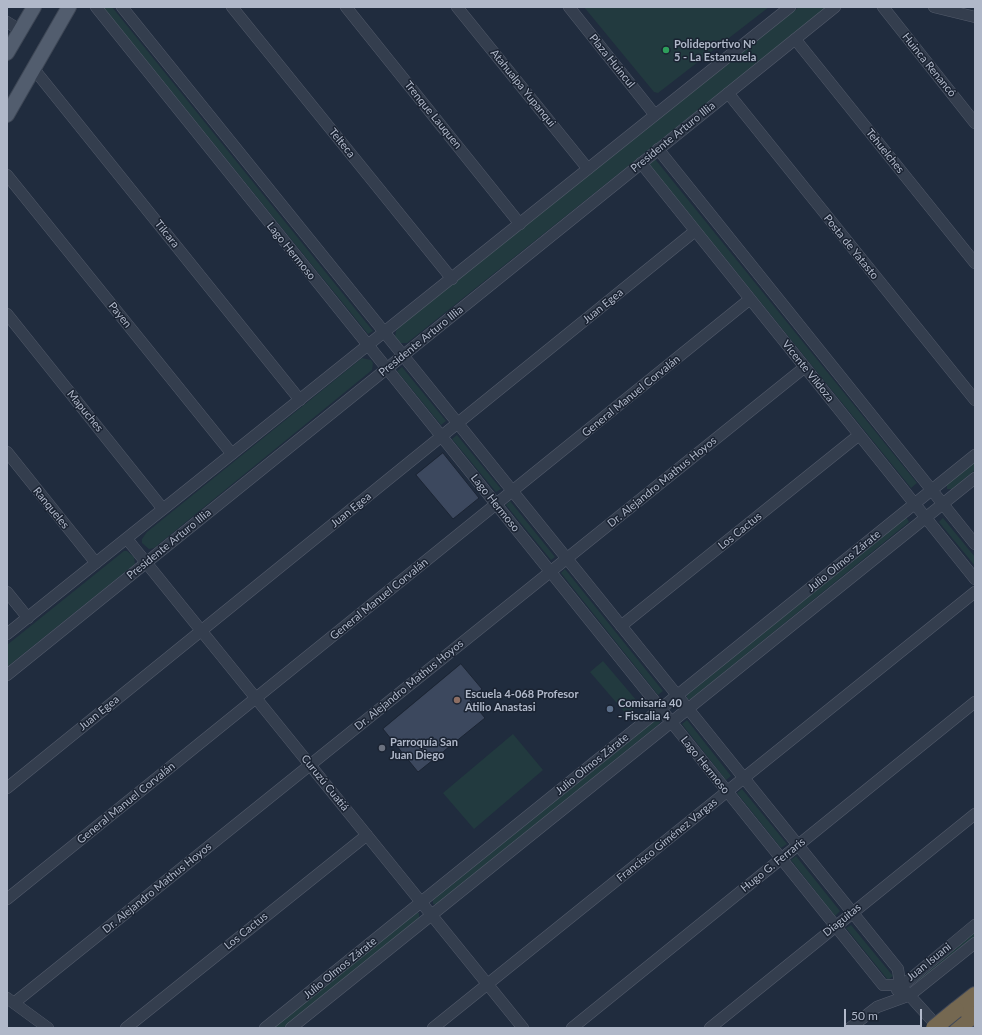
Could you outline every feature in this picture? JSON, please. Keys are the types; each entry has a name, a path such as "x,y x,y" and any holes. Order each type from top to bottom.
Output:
{"highway":[{"path":"934,1028 964,1018 975,995"}],"main road":[{"path":"7,53 34,7"},
{"path":"7,115 69,7"}],"street":[{"name":"Lago Hermoso","path":"96,7 835,926 884,985 900,985 898,969 122,7"},
{"name":"Telteca","path":"232,7 452,279"},
{"name":"Trenque Lauquen","path":"346,7 520,224"},
{"name":"Atahualpa Yupanqui","path":"457,7 588,169"},
{"name":"Plaza Huincul","path":"569,7 655,115"},
{"path":"7,634 790,7"},
{"name":"Presidente Arturo Illia","path":"7,674 835,7"},
{"name":"Huinca Renancó","path":"883,7 975,123"},
{"path":"934,7 975,17"},
{"path":"7,22 20,30"},
{"name":"Tehuelches","path":"795,39 975,263"},
{"name":"Tilcara","path":"33,68 300,400"},
{"name":"Posta de Yatasto","path":"728,93 975,400"},
{"name":"Vicente Vildoza","path":"658,149 975,544"},
{"name":"Vicente Vildoza","path":"641,163 975,578"},
{"name":"Payen","path":"7,175 232,454"},
{"name":"Juan Egea","path":"7,788 695,231"},
{"name":"General Manuel Corvalán","path":"7,899 750,299"},
{"name":"Mapuches","path":"7,314 163,509"},
{"name":"Dr. Alejandro Mathus Hoyos","path":"11,1000 310,765 804,367"},
{"name":"Los Cactus","path":"621,626 859,435"},
{"name":"Ranqueles","path":"7,452 96,563"},
{"name":"Julio Olmos Zárate","path":"265,1028 975,455"},
{"name":"Julio Olmos Zárate","path":"291,1028 975,478"},
{"name":"Curuzú Cuatiá","path":"127,538 523,1028"},
{"path":"7,592 28,618"},
{"name":"Francisco Giménez Vargas","path":"433,1028 975,592"},
{"name":"Hugo G. Ferraris","path":"572,1028 975,702"},
{"name":"Diaguitas","path":"710,1028 975,814"},
{"name":"Los Cactus","path":"126,1028 367,835"},
{"name":"Juan Isuani","path":"887,1002 900,985 975,925"},
{"name":"Juan Isuani","path":"850,1028 877,1007 887,1002 910,995 975,943"},
{"path":"900,985 939,1028"},
{"path":"11,1000 48,1028"}],"green space":[{"path":"103,7 112,7 373,331 368,334"},
{"name":"Polideportivo Nº 5 - La Estanzuela","path":"584,7 769,7 658,93 654,92"},
{"path":"799,7 827,7 407,343 400,343 395,337 396,331 399,327"},
{"path":"655,159 917,483 911,488 649,164"},
{"path":"362,358 371,360 373,363 372,370 154,548 149,549 142,543 142,539 147,532"},
{"path":"402,367 446,421 441,425 397,371"},
{"path":"457,435 501,489 496,492 452,439"},
{"path":"975,462 975,470 952,489 947,489 947,484"},
{"path":"510,501 555,557 551,560 506,505"},
{"path":"906,517 909,522 691,699 687,699 687,695"},
{"path":"943,518 975,557 975,566 939,522"},
{"path":"124,551 127,551 134,557 135,564 7,667 7,645"},
{"path":"565,569 663,691 658,695 561,573"},
{"path":"603,661 637,701 635,707 627,715 590,672"},
{"path":"658,718 662,720 658,725 437,904 433,904 433,900"},
{"path":"687,720 731,776 726,780 682,724"},
{"path":"513,734 543,770 474,829 443,793"},
{"path":"742,789 787,844 781,848 737,793"},
{"path":"796,856 840,911 835,916 791,860"},
{"path":"416,913 419,913 419,918 283,1028 272,1028"},
{"path":"851,925 893,976 888,980 846,928"},
{"path":"975,932 975,936 917,982 915,980"}],"building":[{"path":"443,453 479,498 453,519 416,475"},
{"path":"461,664 482,689 470,700 485,718 418,772 383,729"}],"place":[{"name":"Polideportivo Nº 5 - La Estanzuela","path":"666,50"},
{"name":"Escuela 4-068 Profesor Atilio Anastasi","path":"457,700"},
{"name":"Comisaría 40 - Fiscalia 4","path":"610,709"},
{"name":"Parroquía San Juan Diego","path":"382,748"}]}
